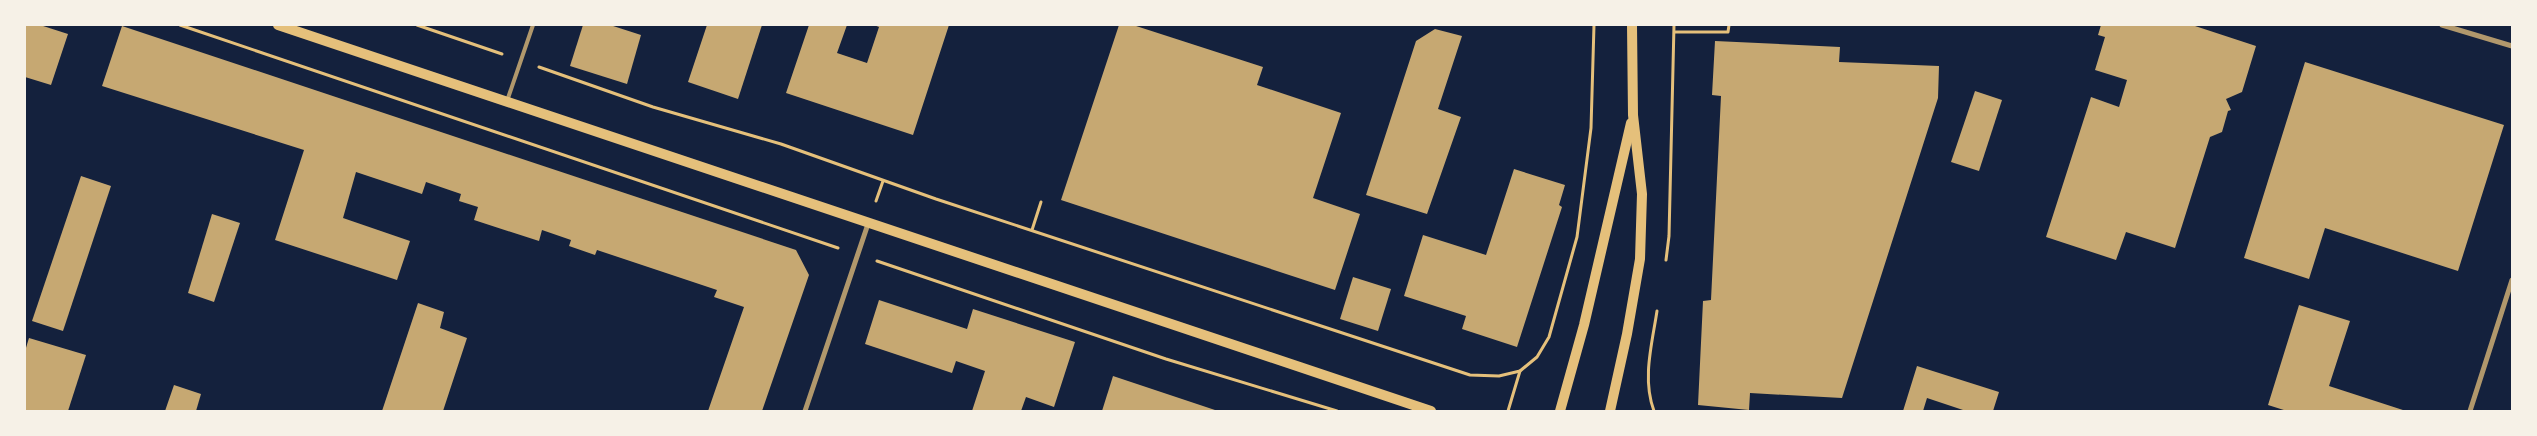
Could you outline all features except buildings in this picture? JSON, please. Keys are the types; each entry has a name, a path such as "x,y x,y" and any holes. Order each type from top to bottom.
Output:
{"main road":[{"path":"278,25 1431,411"},
{"path":"1610,411 1624,353 1640,259 1642,194 1634,115 1632,25"},
{"path":"1560,411 1584,325 1634,115"}],"street":[{"path":"2442,25 2512,46"},
{"path":"805,411 868,224"},
{"path":"2470,411 2512,280"}],"lane":[{"path":"507,101 533,25"}],"path":[{"path":"180,25 1166,359 1337,411"},
{"path":"418,25 653,107 781,144 931,198 1470,375 1498,376 1520,371 1537,357 1549,337 1577,237 1591,128 1594,25"},
{"path":"1675,32 1728,32 1729,25"},
{"path":"1032,230 1041,202"},
{"path":"1508,411 1520,371"}]}
